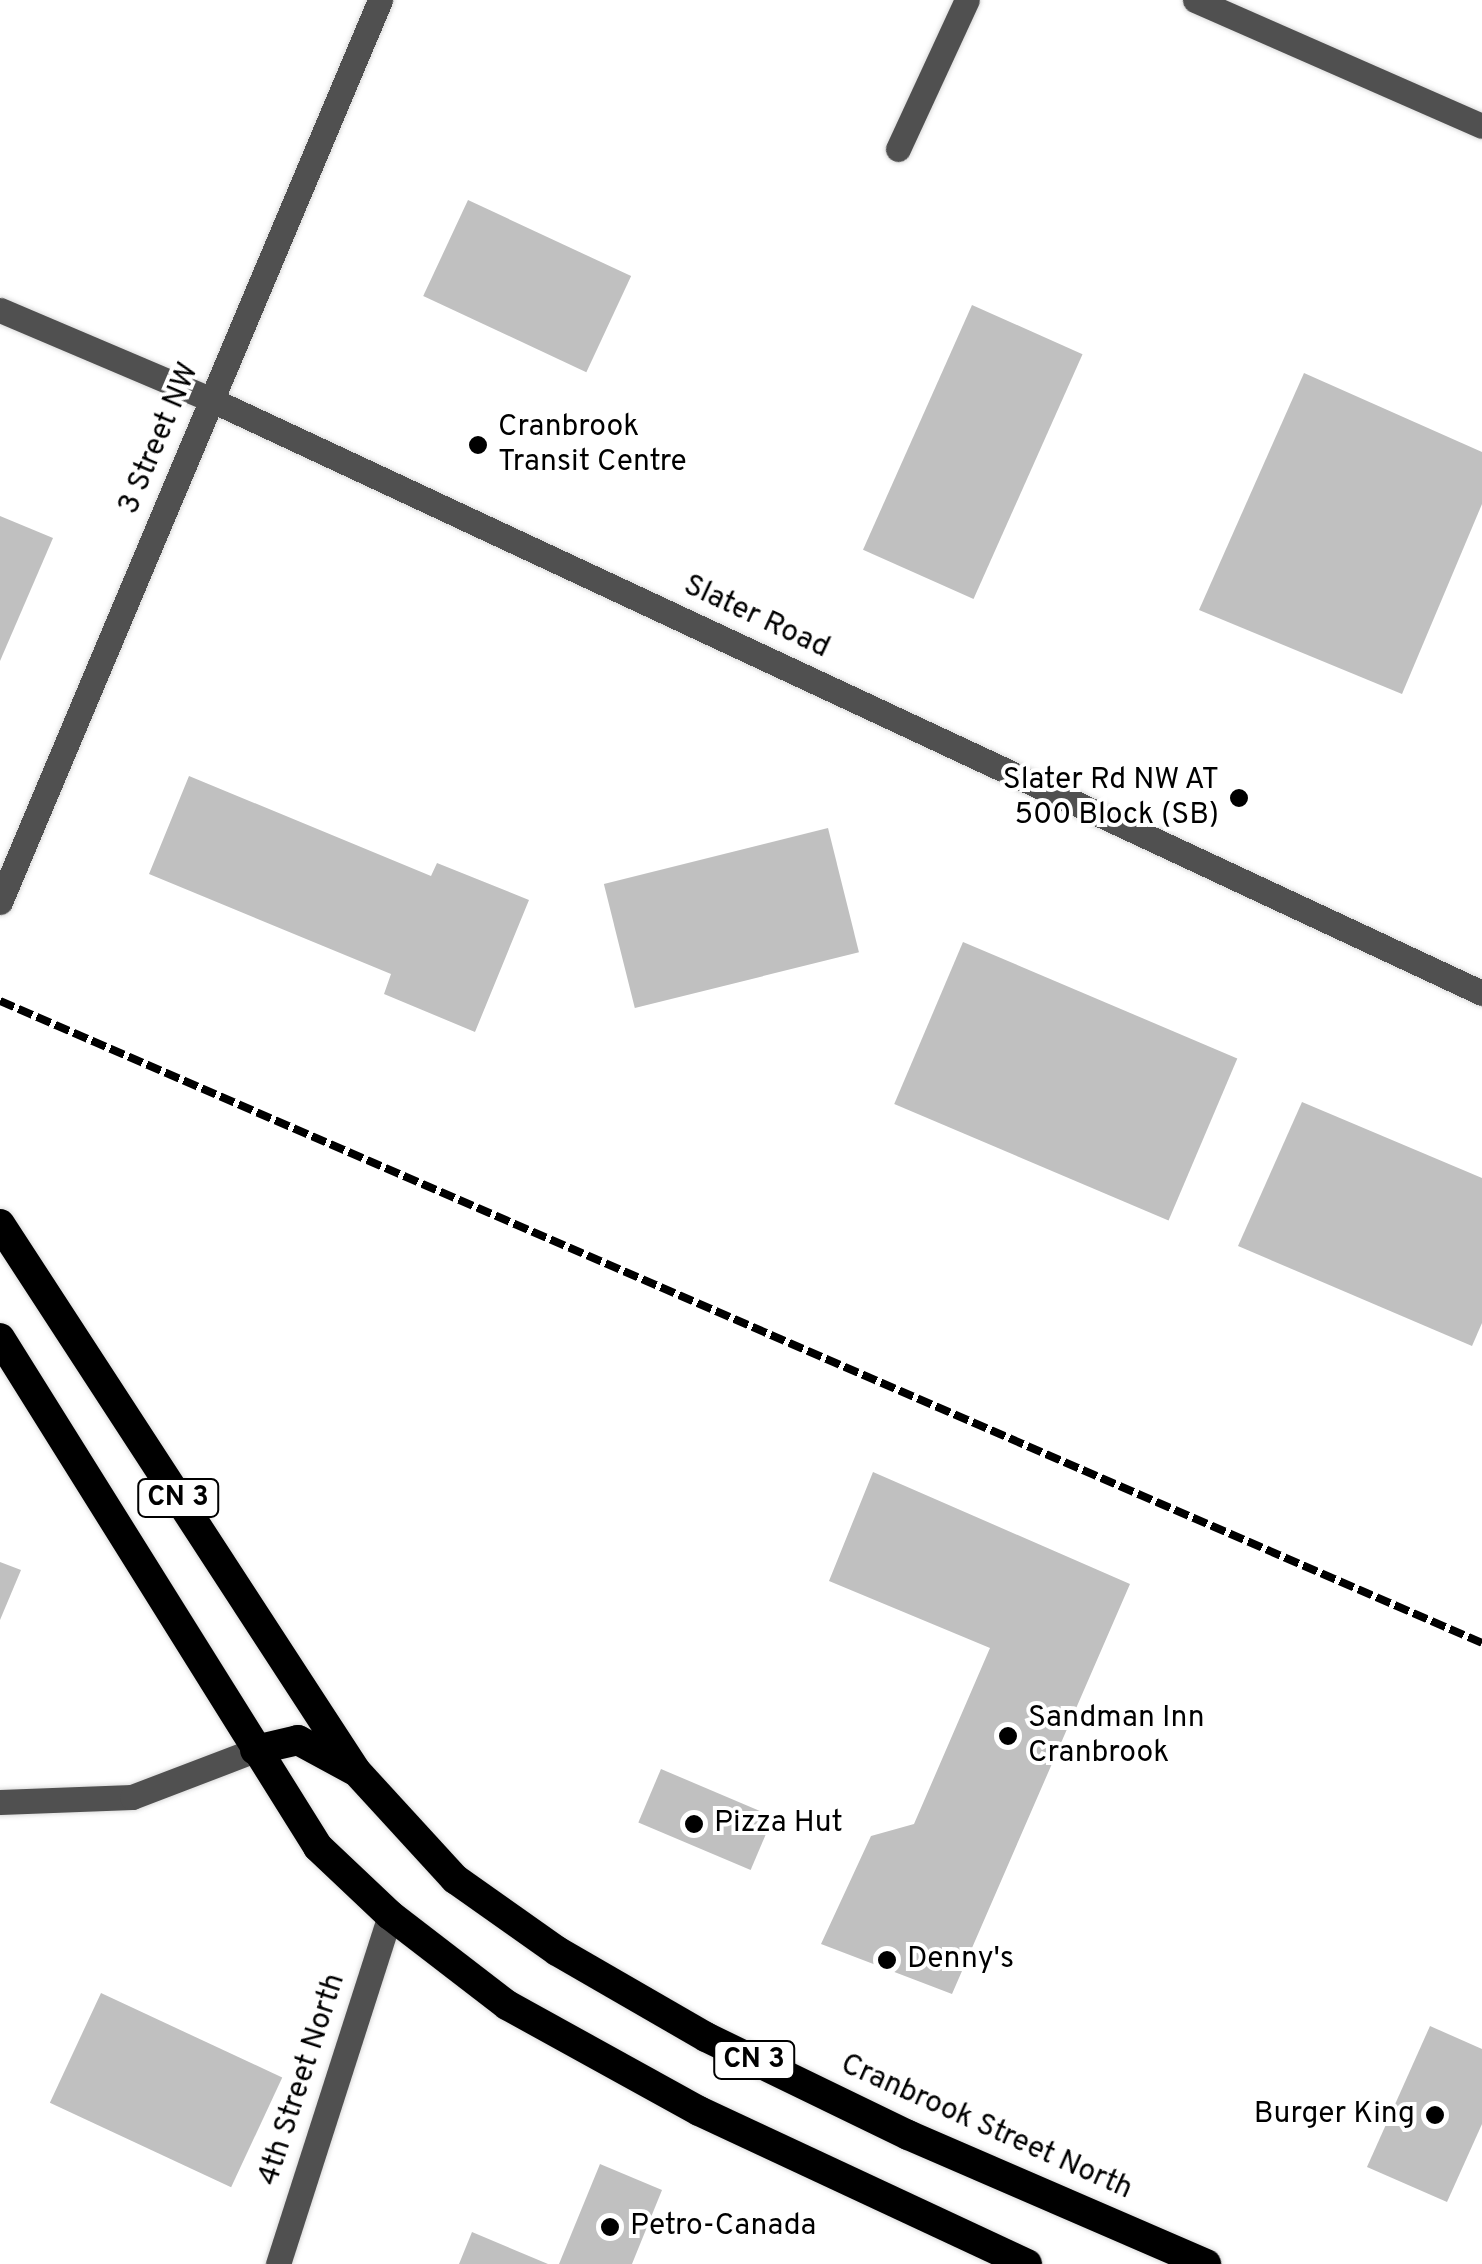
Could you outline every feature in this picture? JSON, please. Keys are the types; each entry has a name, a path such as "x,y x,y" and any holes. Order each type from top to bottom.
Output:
{"highway":[{"name":"CN 3","path":"0,1224 356,1771"},
{"name":"CN 3","path":"0,1338 318,1847 390,1915 507,2005 699,2111 1027,2264"},
{"path":"256,1750 298,1740 356,1771"},
{"name":"Cranbrook Street North","path":"356,1771 455,1879 557,1952 706,2037 891,2127 1206,2264"}],"street":[{"name":"3 Street NW","path":"0,902 380,0"},
{"path":"898,149 967,0"},
{"path":"1195,0 1482,126"},
{"name":"Slater Road","path":"0,310 212,400 1482,993"},
{"path":"0,1802 132,1797 256,1750"},
{"name":"4th Street North","path":"278,2264 390,1915"}],"building":[{"path":"468,200 631,276 586,372 423,296"},
{"path":"972,305 1083,354 974,599 863,550"},
{"path":"1304,373 1482,452 1482,504 1402,694 1199,610"},
{"path":"0,516 53,538 0,661"},
{"path":"189,776 431,876 437,863 529,900 475,1032 384,994 391,974 149,874"},
{"path":"828,828 859,952 635,1008 604,884"},
{"path":"963,942 1237,1058 1169,1220 894,1104"},
{"path":"1302,1102 1482,1178 1482,1323 1472,1346 1238,1246"},
{"name":"Sandman Inn Cranbrook","path":"873,1472 1130,1584 952,1994 821,1944 871,1836 914,1824 990,1648 829,1581"},
{"path":"0,1562 21,1570 0,1620"},
{"path":"661,1769 773,1817 751,1870 638,1822"},
{"path":"101,1993 282,2078 231,2187 50,2103"},
{"path":"1430,2026 1482,2049 1482,2124 1447,2202 1367,2167"},
{"name":"Petro-Canada","path":"600,2164 662,2190 632,2264 559,2264"},
{"path":"472,2232 548,2264 459,2264"}],"railway":[{"path":"0,1001 1482,1643"}],"place":[{"name":"Cranbrook Transit Centre","path":"478,445"},
{"name":"Slater Rd NW AT 500 Block (SB)","path":"1239,798"},
{"name":"Sandman Inn Cranbrook","path":"1008,1736"},
{"name":"Pizza Hut","path":"694,1824"},
{"name":"Denny's","path":"887,1960"},
{"name":"Burger King","path":"1435,2115"},
{"name":"Petro-Canada","path":"610,2227"}]}
